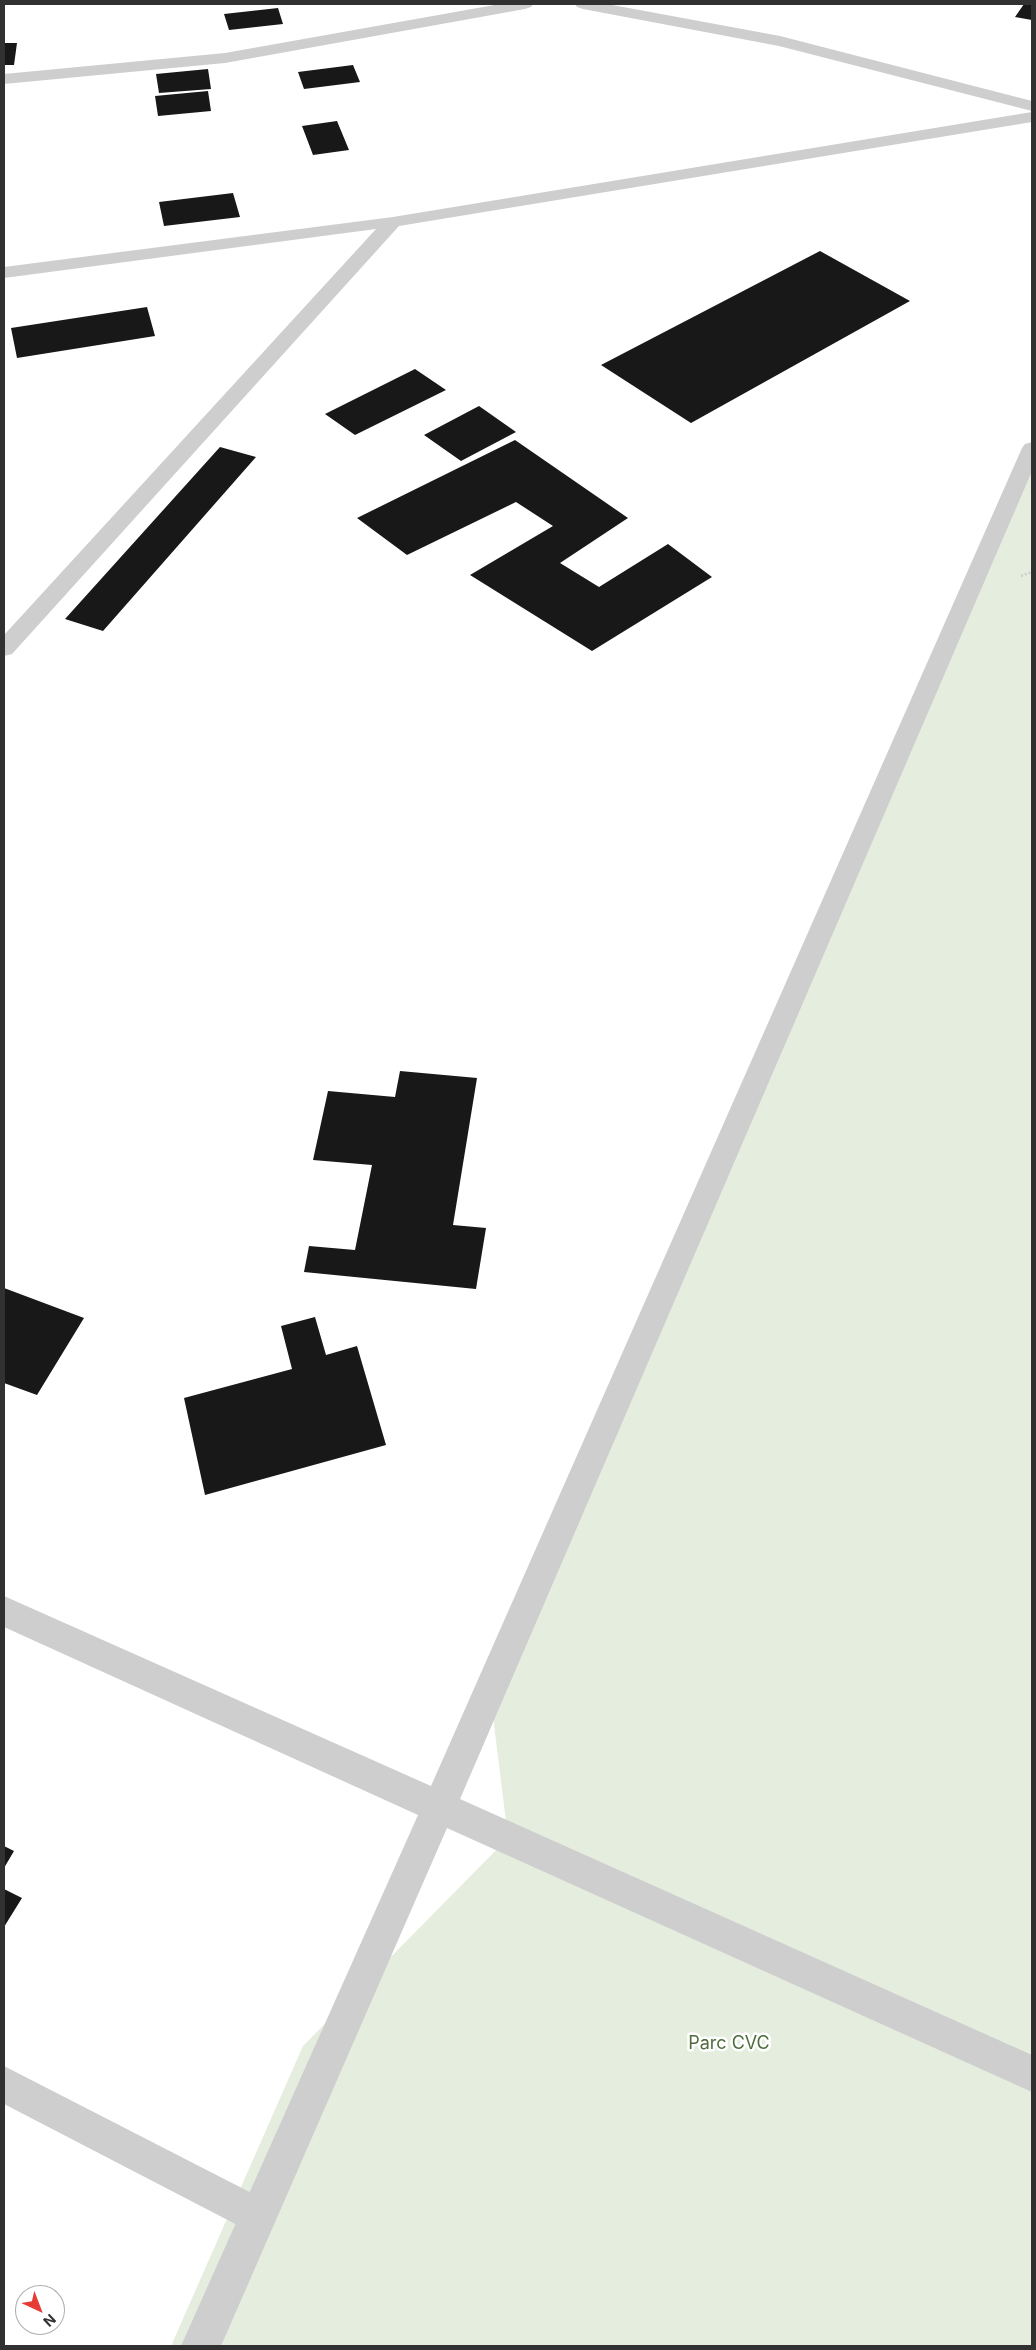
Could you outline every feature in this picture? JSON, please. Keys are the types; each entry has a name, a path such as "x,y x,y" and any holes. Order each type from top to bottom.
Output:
{"street":[{"path":"4,79 225,58 525,4"},
{"path":"583,4 780,41 1032,106"},
{"path":"4,272 392,222 1032,117"},
{"path":"4,649 392,222"},
{"path":"201,2346 439,1807 1032,448"},
{"path":"4,1611 1032,2074"},
{"path":"4,2084 258,2216"}],"green space":[{"name":"Parc CVC","path":"1032,448 1032,2346 171,2346 303,2046 508,1838 490,1692"}],"building":[{"path":"1024,4 1032,5 1032,20 1015,17"},
{"path":"278,8 283,24 229,30 224,14"},
{"path":"4,43 17,43 14,65 4,65"},
{"path":"353,65 360,82 304,89 298,72"},
{"path":"208,69 211,89 159,93 156,74"},
{"path":"208,91 211,111 158,116 155,96"},
{"path":"337,121 349,150 313,155 302,126"},
{"path":"233,193 240,217 164,226 159,202"},
{"path":"820,251 910,301 691,423 601,365"},
{"path":"147,307 155,336 17,358 11,328"},
{"path":"415,369 446,390 355,435 325,414"},
{"path":"479,406 516,432 461,461 424,435"},
{"path":"515,440 628,518 560,563 599,587 668,544 712,577 592,651 470,575 553,526 516,502 407,555 357,518"},
{"path":"220,447 256,457 103,631 65,619"},
{"path":"400,1071 477,1078 453,1225 486,1228 476,1289 304,1272 309,1246 355,1250 372,1165 313,1160 328,1091 395,1097"},
{"path":"4,1288 84,1318 37,1395 4,1383"},
{"path":"315,1317 326,1355 357,1346 386,1445 205,1495 184,1398 292,1369 281,1326"},
{"path":"4,1846 14,1851 4,1868"},
{"path":"4,1889 22,1898 4,1927"}]}
